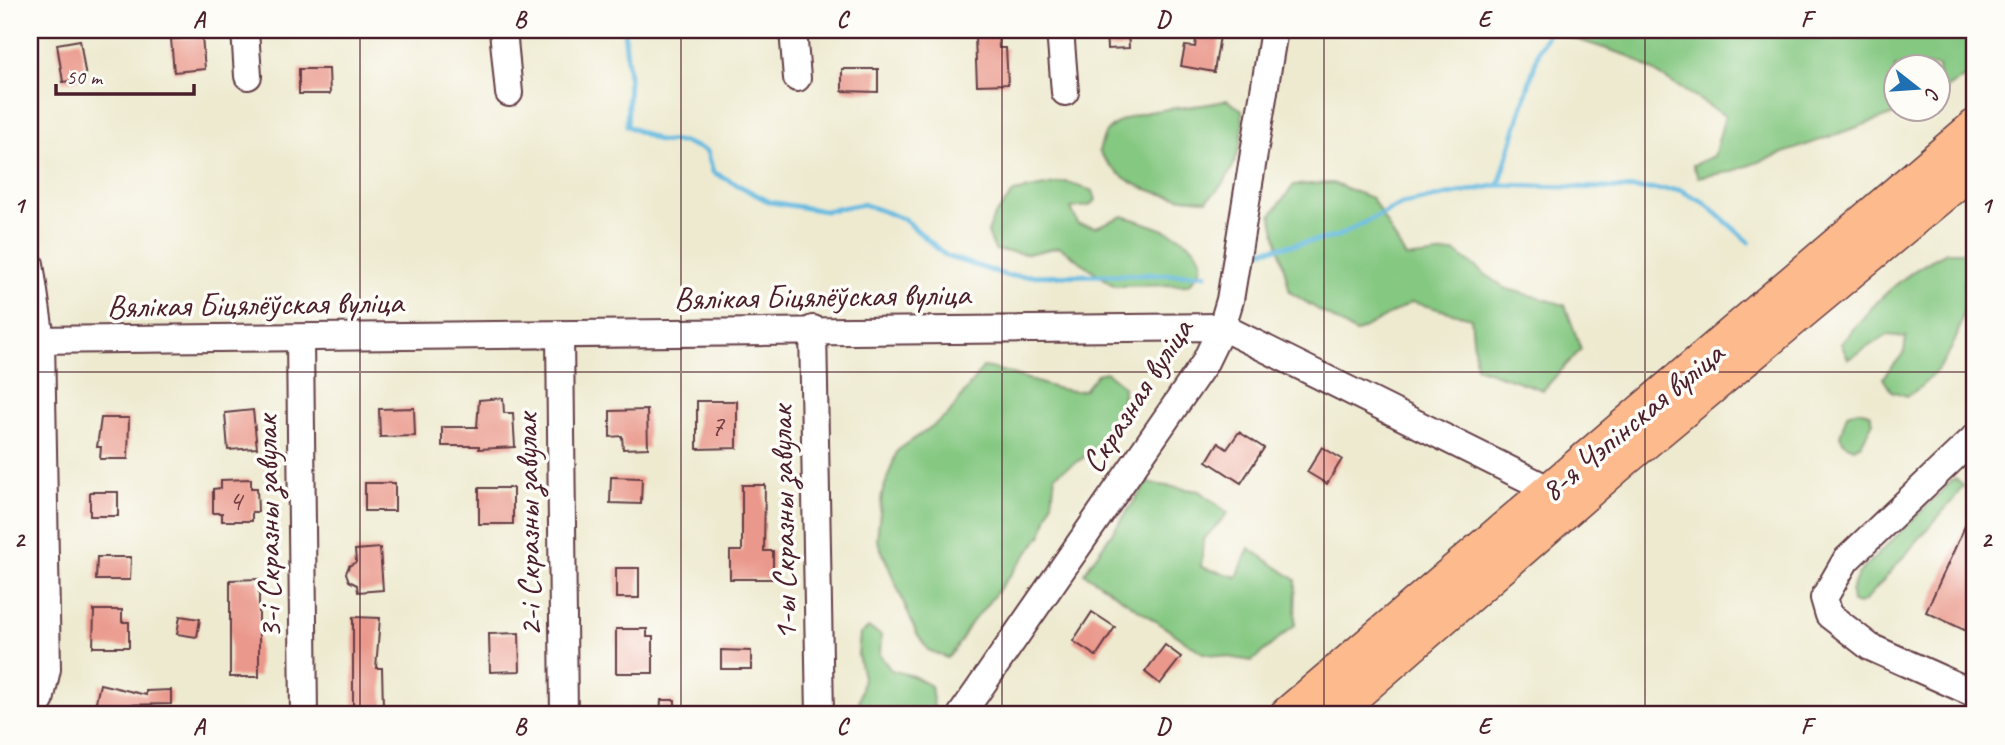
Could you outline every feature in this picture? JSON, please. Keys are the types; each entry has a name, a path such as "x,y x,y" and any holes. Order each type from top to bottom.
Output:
{"main road":[{"name":"8-я Чэпінская вуліца","path":"1331,715 1561,498 1975,127"},
{"name":"8-я Чэпінская вуліца","path":"1287,715 1773,333 1975,167"}],"street":[{"path":"245,30 248,76"},
{"path":"503,30 509,93"},
{"path":"793,30 797,78"},
{"path":"1060,30 1065,92"},
{"name":"Скразная вуліца","path":"961,715 1204,364 1222,327 1230,300 1274,30"},
{"path":"30,264 47,669 40,701 32,715"},
{"name":"Вялікая Біцялёўская вуліца","path":"35,340 813,329 1222,327 1561,498"},
{"name":"1-ы Скразны завулак","path":"813,329 820,715"},
{"name":"2-і Скразны завулак","path":"560,334 564,715"},
{"name":"3-і Скразны завулак","path":"300,338 304,715"},
{"path":"1975,437 1846,559 1824,598 1829,615 1870,648 1975,694"}],"green space":[{"path":"1547,30 1975,30 1975,71 1952,85 1952,52 1882,52 1882,118 1730,172 1698,177 1693,165 1714,156 1725,116 1629,56"},
{"path":"1227,100 1242,110 1240,148 1231,171 1207,200 1161,194 1132,183 1109,164 1099,151 1107,131 1132,116"},
{"path":"1066,182 1093,191 1096,200 1089,206 1071,208 1078,224 1096,227 1123,216 1172,233 1194,248 1200,257 1201,267 1198,274 1189,285 1114,286 1060,247 1027,254 995,250 988,233 993,218 1014,192"},
{"path":"1332,183 1372,198 1406,258 1455,252 1504,288 1565,305 1581,349 1543,390 1476,367 1471,318 1412,302 1356,333 1290,292 1271,215 1294,185"},
{"path":"1947,252 1975,252 1975,287 1965,305 1959,331 1942,363 1922,385 1907,396 1891,391 1883,378 1904,353 1906,337 1887,335 1848,359 1841,344 1888,291 1915,270"},
{"path":"983,367 1074,391 1084,390 1097,374 1106,372 1123,386 1122,405 1118,420 1104,442 1055,475 1052,502 1042,535 970,624 957,647 947,658 928,650 916,632 877,539 882,494 897,451 948,415"},
{"path":"1858,410 1870,413 1873,422 1861,444 1854,448 1845,444 1840,436 1847,414"},
{"path":"1955,478 1963,486 1953,500 1866,600 1859,604 1852,602 1851,592 1858,574"},
{"path":"1147,483 1199,491 1228,513 1203,540 1201,567 1237,577 1249,548 1296,580 1295,625 1252,661 1203,653 1084,573"},
{"path":"869,628 881,635 880,655 891,670 913,676 931,686 934,708 931,715 857,715 863,677 858,655 860,634"}],"building":[{"path":"1106,30 1128,30 1129,48 1107,49"},
{"path":"1197,32 1220,36 1214,72 1181,66 1185,46 1195,47"},
{"path":"998,36 999,48 1006,48 1008,84 977,85 975,37"},
{"path":"202,37 205,69 174,72 171,39"},
{"path":"80,40 86,78 63,82 57,44"},
{"path":"299,69 329,69 330,94 299,94"},
{"path":"842,69 878,69 878,92 842,91"},
{"path":"503,398 504,413 513,413 515,447 479,449 479,446 442,446 442,427 477,427 479,400"},
{"path":"697,401 737,401 737,448 697,449"},
{"path":"414,408 415,436 380,437 379,409"},
{"path":"253,410 257,448 228,450 225,413"},
{"path":"647,410 648,448 623,449 622,436 610,437 610,411"},
{"path":"101,418 129,418 128,459 100,459 101,447 97,447"},
{"path":"1239,432 1264,448 1241,483 1207,461 1218,443 1227,449"},
{"path":"1322,447 1342,459 1327,484 1307,472"},
{"path":"611,477 642,478 641,504 610,503"},
{"path":"251,479 251,488 257,488 258,512 252,512 252,521 222,521 222,513 213,513 213,489 221,488 221,480"},
{"path":"365,483 395,483 395,511 365,511"},
{"path":"742,485 765,485 764,551 773,551 773,579 730,579 730,551 742,551"},
{"path":"479,488 513,488 513,524 479,524"},
{"path":"90,492 118,492 118,516 90,516"},
{"path":"1975,504 1975,635 1926,612"},
{"path":"380,548 383,590 358,592 357,585 349,581 346,573 349,566 356,562 355,550"},
{"path":"97,557 131,557 130,580 96,580"},
{"path":"616,568 639,568 639,598 616,598"},
{"path":"259,579 259,677 230,677 230,580"},
{"path":"94,610 122,610 122,622 129,622 129,647 93,647"},
{"path":"1092,612 1115,627 1096,656 1073,641"},
{"path":"180,616 200,619 197,637 177,634"},
{"path":"353,617 380,618 376,668 382,668 383,706 353,706"},
{"path":"616,629 647,629 647,637 653,637 653,673 616,673"},
{"path":"519,633 520,671 490,672 489,634"},
{"path":"1165,645 1181,657 1160,684 1145,672"},
{"path":"721,650 751,651 751,669 721,669"},
{"path":"100,684 146,695 146,691 171,690 171,704 124,705 122,715 93,715"},
{"path":"661,700 675,700 675,715 660,715"}],"waterway":[{"path":"624,30 629,77 627,126 659,141 683,142 707,151 713,172 770,202 825,211 863,204 904,219 946,256 1008,276 1206,274"},
{"path":"1499,185 1540,47 1550,30"},
{"path":"1252,252 1336,237 1402,204 1499,185 1680,190 1705,203 1749,242"}]}
